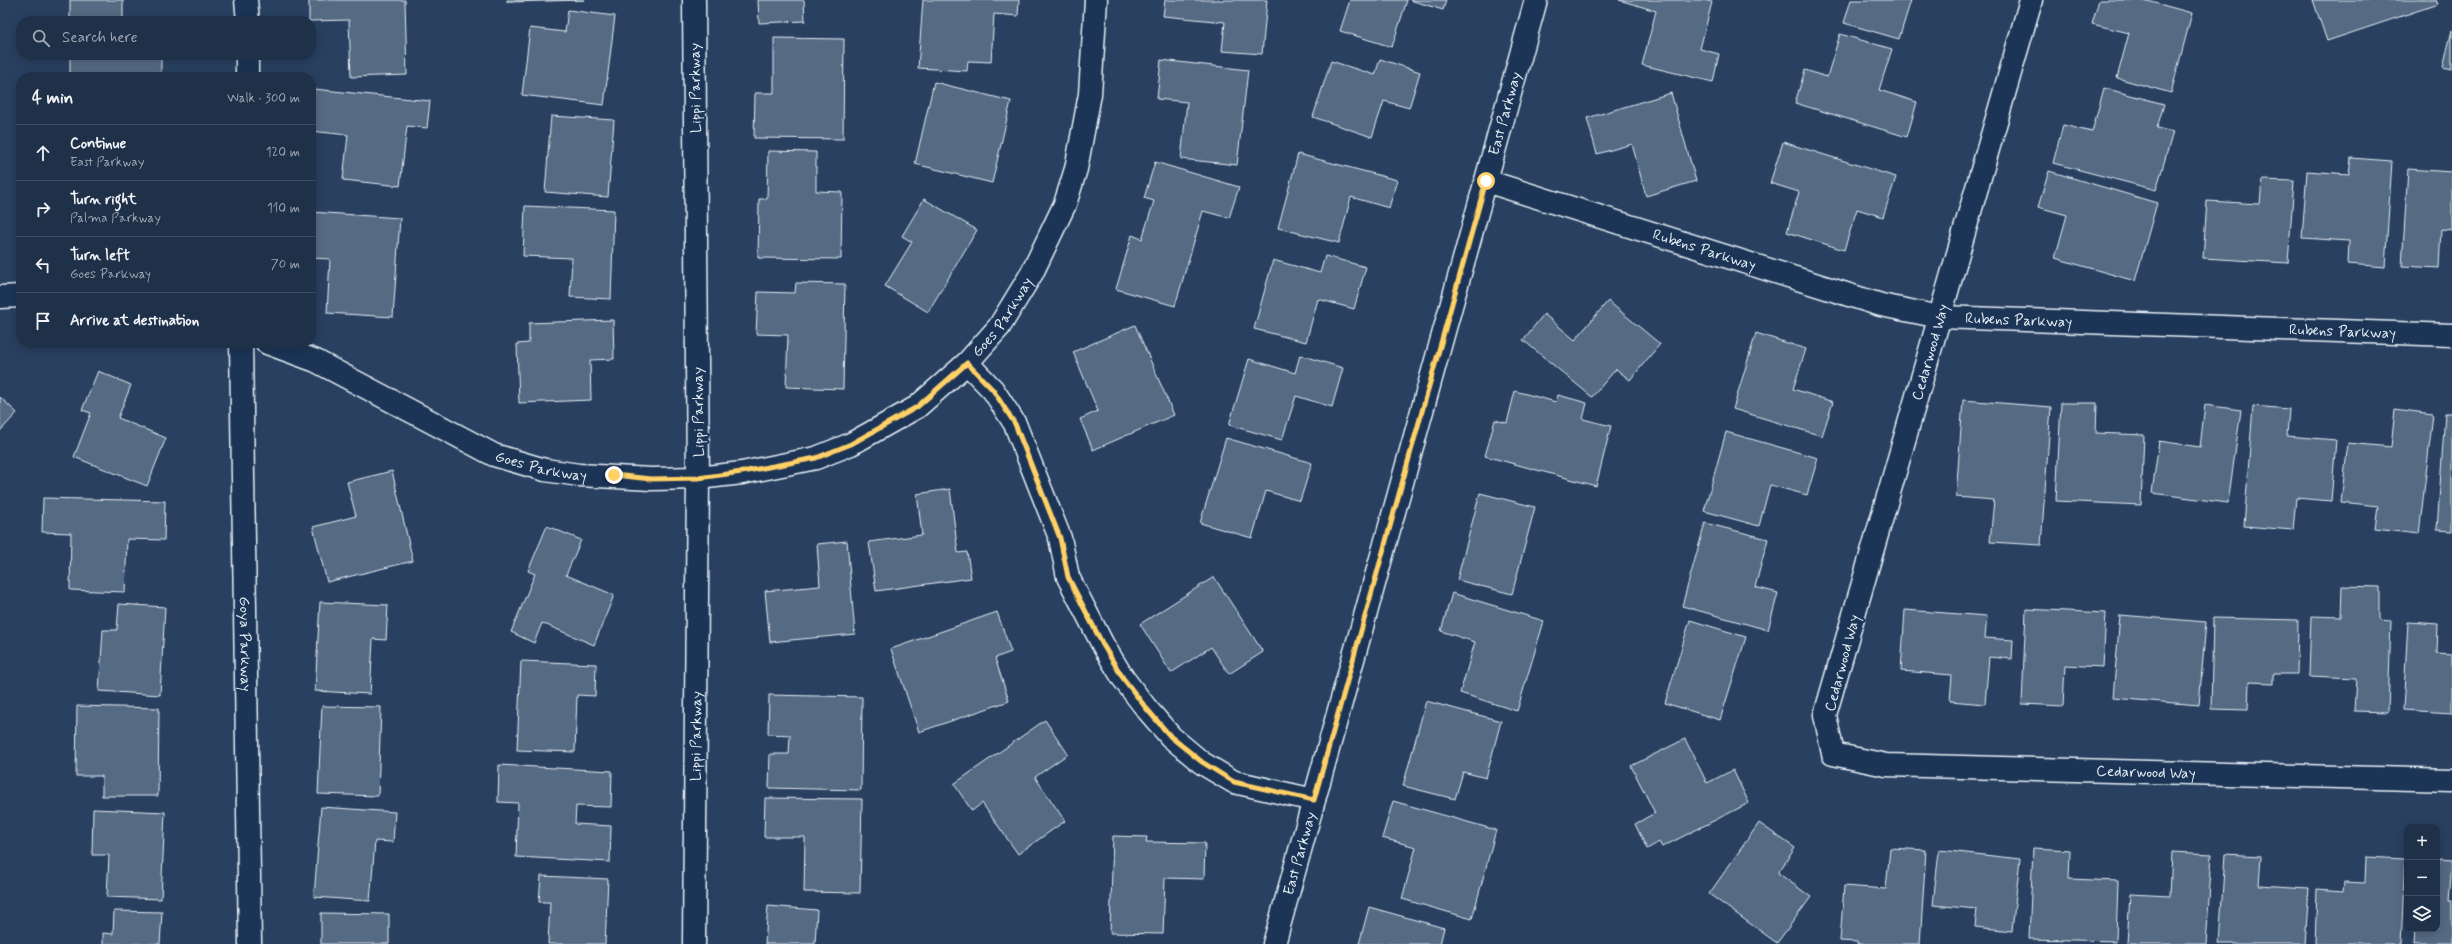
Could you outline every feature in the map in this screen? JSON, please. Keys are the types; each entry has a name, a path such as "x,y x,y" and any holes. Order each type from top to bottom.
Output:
{"street":[{"path":"246,0 248,16"},
{"name":"Lippi Parkway","path":"694,0 698,478 694,944"},
{"name":"Goes Parkway","path":"281,348 316,361 494,455 545,470 579,475 651,479 698,478 742,472 816,458 851,444 917,407 967,363 999,327 1032,273 1065,204 1076,169 1090,94 1096,0"},
{"name":"East Parkway","path":"1274,944 1536,0"},
{"name":"Cedarwood Way","path":"2031,0 1826,715 1834,754 1886,765 2452,780"},
{"path":"246,72 247,60"},
{"name":"Rubens Parkway","path":"1486,181 1881,305 1940,316 2452,335"},
{"path":"0,297 16,296"},
{"name":"Goya Parkway","path":"241,348 250,944"},
{"path":"967,363 993,390 1015,424 1060,538 1068,577 1103,645 1123,678 1146,708 1171,737 1202,762 1234,782 1314,800"}],"building":[{"path":"70,0 123,0 123,16 70,16"},
{"path":"309,0 405,0 407,75 351,77 349,20 316,21 316,16 309,16"},
{"path":"507,0 585,0 507,2"},
{"path":"758,0 804,0 805,21 759,23"},
{"path":"923,0 1019,0 1018,16 994,14 991,62 968,61 967,71 918,68"},
{"path":"1165,0 1267,0 1262,54 1222,51 1225,22 1163,16"},
{"path":"1350,0 1407,0 1392,47 1340,31"},
{"path":"1410,0 1446,0 1443,10"},
{"path":"1619,0 1703,0 1712,2 1700,49 1719,54 1713,82 1642,65 1656,11"},
{"path":"1851,0 1911,0 1899,39 1844,23"},
{"path":"2099,0 2144,0 2192,13 2171,93 2117,78 2129,33 2092,24"},
{"path":"2313,0 2436,0 2438,4 2327,41"},
{"path":"568,10 615,16 604,105 522,95 530,28 565,32"},
{"path":"2452,30 2452,69 2443,67"},
{"path":"1840,34 1892,49 1879,90 1917,102 1907,137 1795,103 1805,70 1827,77"},
{"path":"774,38 844,39 843,139 754,138 755,93 774,93"},
{"path":"1380,59 1420,72 1409,108 1384,101 1372,137 1313,117 1331,61 1375,75"},
{"path":"70,60 161,60 161,72 70,72"},
{"path":"1161,60 1248,70 1237,165 1181,159 1187,102 1157,99"},
{"path":"934,82 1011,101 992,183 915,164"},
{"path":"2104,88 2164,104 2157,128 2173,132 2156,190 2053,163 2063,125 2092,132"},
{"path":"316,89 430,101 427,128 407,126 400,186 343,180 348,135 316,132"},
{"path":"1671,93 1696,181 1646,196 1632,144 1597,154 1587,118"},
{"path":"551,116 614,120 608,197 545,192"},
{"path":"1783,142 1896,177 1883,217 1857,209 1844,250 1787,232 1799,192 1770,183"},
{"path":"768,151 816,152 816,191 842,192 841,259 758,258 759,199 767,199"},
{"path":"1298,154 1397,180 1389,208 1351,197 1339,243 1278,228"},
{"path":"2351,158 2392,161 2385,267 2348,264 2349,241 2302,238 2307,171 2349,174"},
{"path":"1155,162 1239,187 1229,218 1203,211 1175,306 1116,289 1132,235 1142,239 1154,201 1144,198"},
{"path":"2408,169 2452,172 2452,230 2441,229 2439,268 2402,266"},
{"path":"2049,171 2157,203 2135,281 2055,258 2067,215 2038,207"},
{"path":"2262,180 2294,181 2288,263 2203,258 2207,201 2260,204"},
{"path":"924,199 977,230 928,312 885,286 912,242 902,236"},
{"path":"525,206 614,210 611,299 570,297 572,258 523,256"},
{"path":"316,212 400,218 393,317 327,313 330,259 316,258"},
{"path":"1325,256 1366,267 1354,309 1318,299 1306,342 1254,329 1273,260 1320,273"},
{"path":"796,283 845,284 843,389 786,387 788,335 756,334 758,292 795,293"},
{"path":"1608,301 1660,344 1630,380 1616,369 1592,397 1523,340 1544,314 1575,340"},
{"path":"613,320 614,359 590,360 591,400 519,403 517,344 529,343 529,323"},
{"path":"1135,325 1174,415 1093,450 1080,419 1098,411 1073,352"},
{"path":"1756,333 1806,349 1793,389 1833,402 1822,436 1733,409"},
{"path":"1300,355 1343,368 1332,407 1296,396 1282,440 1229,425 1249,359 1295,373"},
{"path":"98,371 131,385 118,418 166,438 147,486 74,457 91,413 82,410"},
{"path":"1515,391 1556,402 1558,395 1587,403 1583,419 1611,426 1596,486 1485,456 1495,420 1507,423"},
{"path":"0,397 17,413 0,431"},
{"path":"1963,400 2051,407 2041,545 1990,542 1994,500 1956,497"},
{"path":"2061,403 2097,403 2096,433 2144,435 2141,505 2056,501"},
{"path":"2205,405 2241,410 2228,503 2152,493 2159,441 2200,447"},
{"path":"2253,406 2289,409 2287,436 2336,440 2331,501 2296,498 2293,530 2244,526"},
{"path":"2395,409 2433,414 2419,534 2375,529 2378,506 2341,502 2348,443 2391,447"},
{"path":"2445,413 2452,413 2452,531 2437,530"},
{"path":"1726,432 1818,458 1807,495 1770,485 1759,526 1704,511"},
{"path":"1226,438 1312,463 1300,501 1266,491 1252,538 1200,523"},
{"path":"392,471 413,561 327,582 313,527 356,516 347,482"},
{"path":"950,489 958,553 967,552 971,578 876,591 869,542 922,535 917,494"},
{"path":"1480,493 1535,507 1512,594 1457,580"},
{"path":"43,498 165,501 164,540 127,539 125,592 70,590 71,533 42,532"},
{"path":"1705,523 1768,539 1755,587 1778,593 1768,630 1682,606"},
{"path":"547,526 581,540 566,575 614,595 594,645 542,623 534,643 511,632 535,574 528,571"},
{"path":"847,541 855,634 770,642 765,591 820,586 817,544"},
{"path":"1214,577 1263,652 1229,674 1211,647 1171,673 1140,624"},
{"path":"2342,586 2380,587 2380,620 2391,621 2388,712 2354,711 2356,678 2309,676 2311,616 2341,617"},
{"path":"1452,593 1544,621 1517,711 1460,693 1475,642 1441,631"},
{"path":"320,602 388,605 386,640 373,639 370,694 315,691"},
{"path":"119,604 165,607 160,695 99,691 103,630 117,630"},
{"path":"2026,609 2106,613 2103,667 2065,665 2063,706 2022,704"},
{"path":"1905,610 1987,616 1985,638 2013,640 2012,659 1989,657 1985,704 1950,701 1952,675 1901,671"},
{"path":"997,612 1011,652 995,658 1009,701 919,732 891,649"},
{"path":"2120,615 2206,622 2199,705 2113,698"},
{"path":"2213,618 2298,620 2297,674 2273,674 2273,683 2249,682 2248,710 2211,709"},
{"path":"1690,620 1746,637 1720,720 1665,703"},
{"path":"2408,622 2438,624 2437,654 2452,655 2452,713 2403,710"},
{"path":"521,661 596,664 595,696 577,695 575,752 517,750"},
{"path":"769,695 862,697 861,790 769,788 770,754 789,754 790,735 768,734"},
{"path":"1426,701 1501,721 1486,778 1463,772 1455,799 1403,786"},
{"path":"77,706 159,708 158,796 102,796 102,776 76,776"},
{"path":"322,706 381,707 378,796 318,794"},
{"path":"1045,720 1068,754 1035,777 1065,821 1018,854 982,803 972,811 954,784"},
{"path":"1685,739 1707,783 1733,770 1749,803 1662,847 1659,842 1647,849 1635,824 1655,813 1631,766"},
{"path":"499,765 612,771 611,807 576,806 575,824 611,826 610,862 516,857 518,803 498,802"},
{"path":"765,798 862,799 860,893 804,892 805,837 764,837"},
{"path":"1393,801 1496,830 1472,919 1402,899 1416,847 1382,838"},
{"path":"321,807 395,812 393,842 375,841 370,901 314,897"},
{"path":"93,809 165,812 161,899 107,897 109,855 92,855"},
{"path":"1759,823 1795,848 1778,873 1811,897 1777,943 1709,894"},
{"path":"1113,836 1147,837 1146,842 1205,843 1204,879 1165,878 1163,934 1110,933"},
{"path":"1890,848 1926,850 1920,944 1857,944 1858,942 1840,941 1844,886 1886,889"},
{"path":"2033,848 2070,850 2069,879 2118,881 2116,941 2029,939"},
{"path":"1939,850 2020,859 2012,931 1975,927 1977,909 1933,905"},
{"path":"2172,852 2212,854 2206,944 2127,944 2130,894 2170,896"},
{"path":"2225,854 2261,856 2259,885 2309,888 2305,944 2219,944"},
{"path":"2366,857 2404,859 2401,944 2315,944 2317,889 2343,891 2344,882 2365,883"},
{"path":"2440,861 2452,862 2449,900 2452,900 2452,944 2414,944 2415,932 2440,932"},
{"path":"541,876 608,879 605,944 548,944 550,902 539,902"},
{"path":"768,906 817,910 815,944 765,944"},
{"path":"1369,907 1444,928 1440,944 1359,944"},
{"path":"114,911 162,912 160,944 103,944 103,933 113,934"},
{"path":"321,913 389,914 389,944 321,944"}],"route":[{"path":"614,475 651,479 698,478 742,472 816,458 851,444 917,407 967,363 993,390 1015,424 1047,500 1060,538 1068,577 1088,619 1103,645 1123,678 1146,708 1171,737 1202,762 1234,782 1314,800 1486,181"}]}
